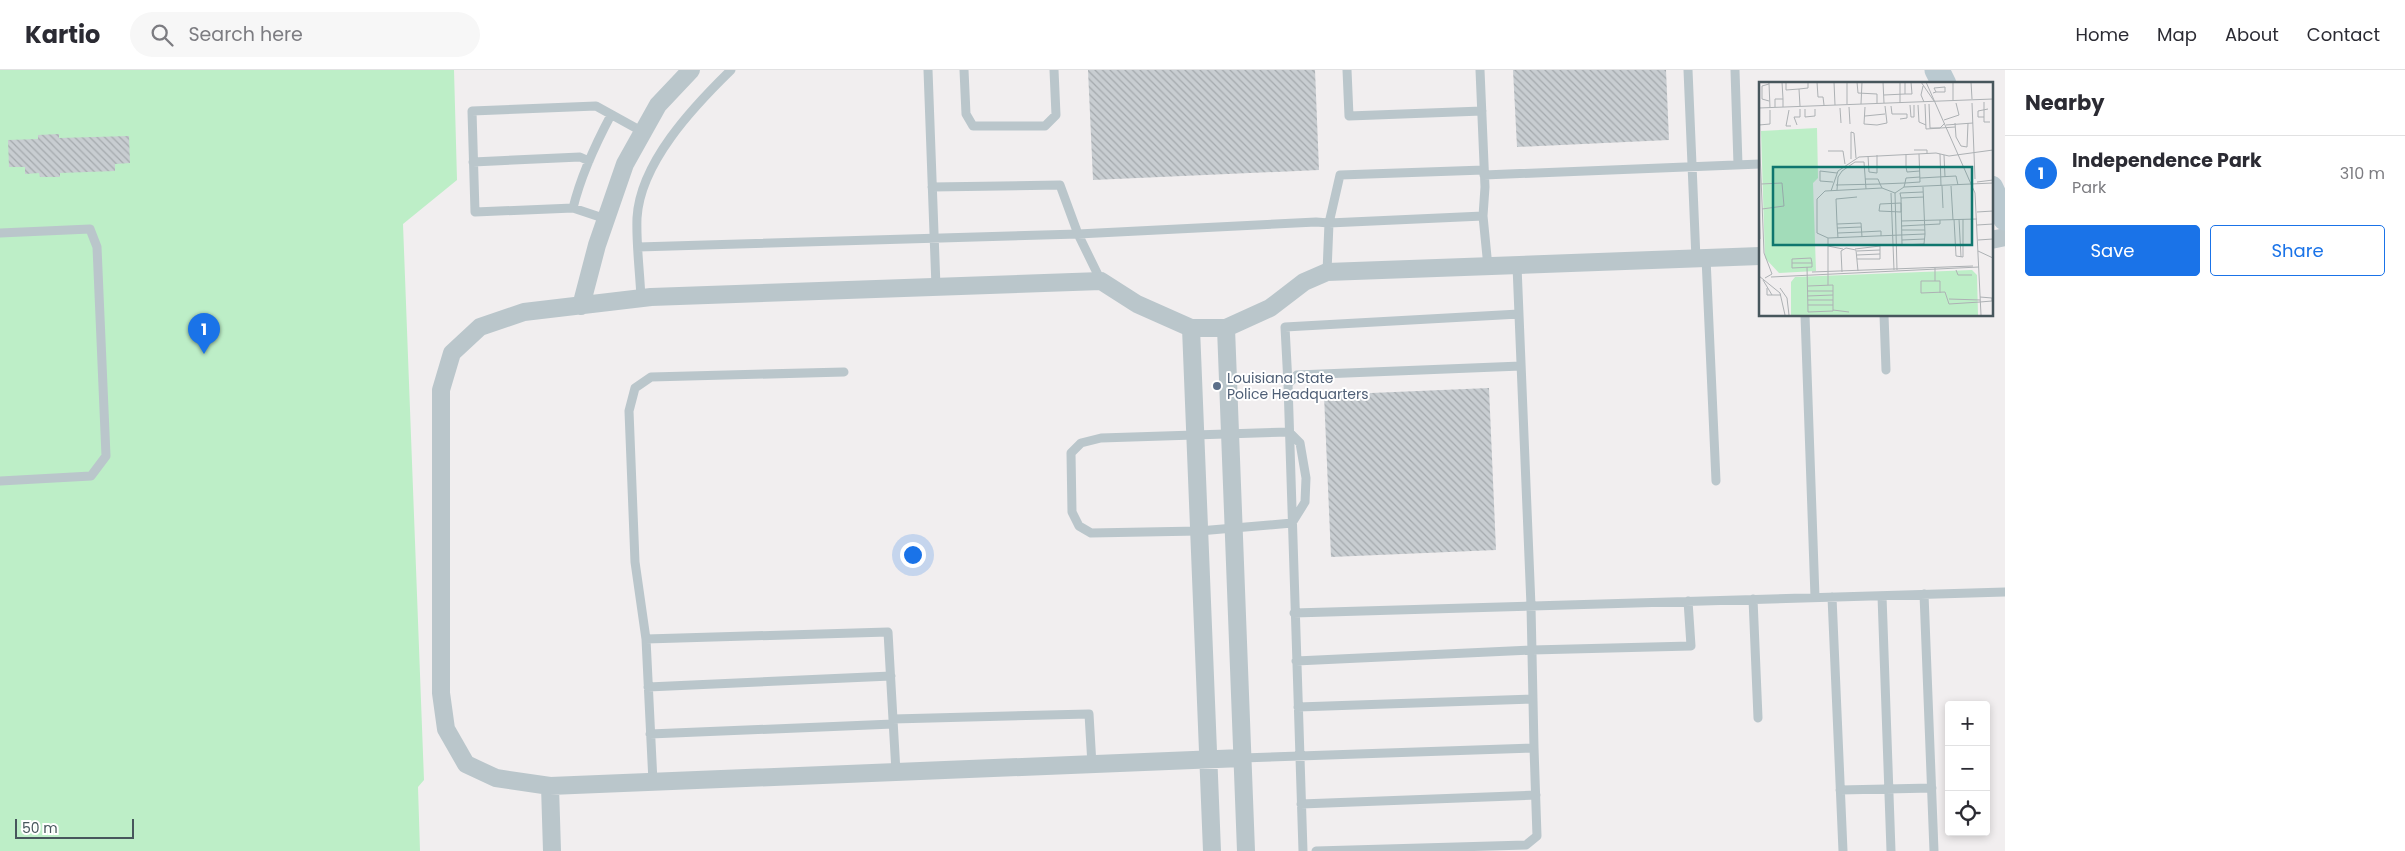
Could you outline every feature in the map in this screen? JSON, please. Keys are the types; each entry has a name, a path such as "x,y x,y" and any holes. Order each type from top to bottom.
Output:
{"street":[{"path":"581,306 606,219 625,164 658,105 691,70"},
{"path":"1937,70 1943,82"},
{"path":"1992,190 2005,218"},
{"path":"1992,240 2005,237"},
{"path":"1242,758 550,786 496,778 466,764 446,730 441,693 441,390 452,353 480,327 524,312 641,299 1102,281 1137,304 1191,328 1226,328 1270,308 1304,282 1327,272 1759,256"},
{"path":"1191,328 1212,851"},
{"path":"1226,328 1246,851"},
{"path":"550,786 552,851"}],"lane":[{"path":"641,299 637,217 650,170 694,106 731,70"},
{"path":"928,70 936,287"},
{"path":"964,70 966,114 973,126 1045,126 1056,115 1054,70"},
{"path":"1347,70 1350,116 1482,111"},
{"path":"1480,70 1484,172 1483,216 1488,267"},
{"path":"1688,70 1692,166 1701,258 1716,481"},
{"path":"1735,70 1738,165"},
{"path":"606,219 573,208 475,212 472,111 596,106 643,132"},
{"path":"573,208 578,187 611,115"},
{"path":"473,162 580,157 589,161"},
{"path":"1327,272 1329,223 1340,175 1759,164"},
{"path":"932,188 1060,185 1078,234 1102,281"},
{"path":"638,247 1078,234 1483,216"},
{"path":"0,233 90,229 97,247 106,456 91,476 0,481"},
{"path":"1316,851 1526,845 1537,836 1531,606 1517,266"},
{"path":"1303,851 1285,327 1519,314"},
{"path":"1805,316 1815,597"},
{"path":"1884,316 1886,370"},
{"path":"1288,384 1297,375 1521,366"},
{"path":"652,782 646,639 635,562 629,411 635,388 651,377 844,372"},
{"path":"1289,432 1300,443 1306,478 1305,502 1292,523 1199,531 1092,533 1079,526 1072,512 1071,453 1081,443 1102,438 1289,432"},
{"path":"1294,613 2005,592"},
{"path":"1924,594 1934,851"},
{"path":"1882,596 1891,851"},
{"path":"1832,597 1843,851"},
{"path":"1753,599 1758,718"},
{"path":"1296,661 1532,650 1690,646 1688,601"},
{"path":"646,639 888,632 896,772"},
{"path":"648,687 891,676"},
{"path":"1298,707 1533,699"},
{"path":"650,734 893,721 1089,714 1092,765"},
{"path":"1242,758 1534,748"},
{"path":"1840,790 1932,788"},
{"path":"1301,804 1536,795"}],"green space":[{"path":"0,70 454,70 457,180 403,224 424,780 418,787 420,851 0,851"}],"building":[{"path":"1088,70 1315,70 1319,170 1093,180"},
{"path":"1513,70 1666,70 1669,140 1517,147"},
{"path":"59,134 59,138 129,136 130,163 115,164 115,171 60,173 60,177 40,177 39,173 25,174 25,167 9,167 8,140 38,139 38,135"},
{"path":"1489,388 1496,550 1331,557 1324,395"}],"place":[{"name":"Independence Park","path":"204,354"},
{"name":"Louisiana State Police Headquarters","path":"1217,386"}]}
